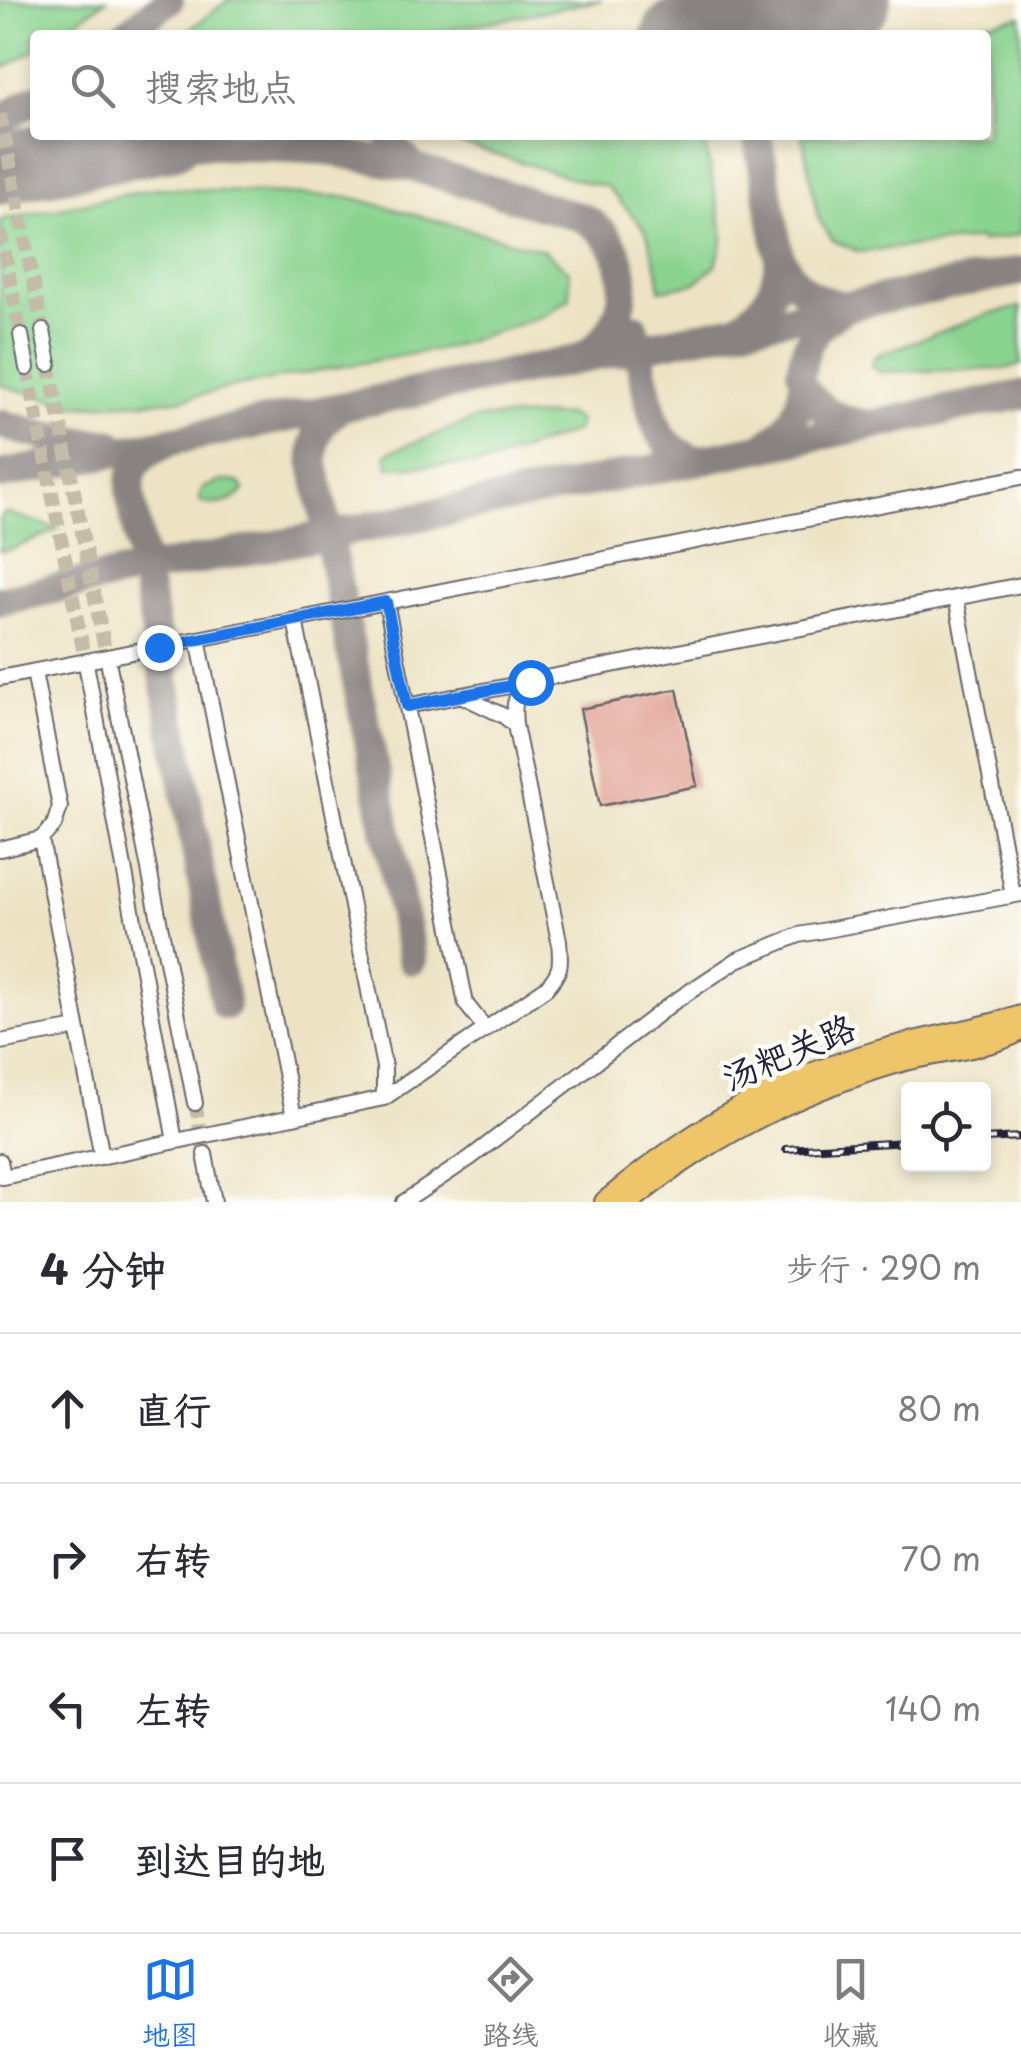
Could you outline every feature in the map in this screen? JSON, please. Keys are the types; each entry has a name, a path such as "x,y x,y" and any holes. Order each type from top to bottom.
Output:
{"highway":[{"name":"汤粑关路","path":"605,1202 692,1134 775,1088 856,1057 1021,1016"},
{"name":"汤粑关路","path":"629,1202 710,1142 802,1096 887,1066 998,1041 1021,1030"}],"street":[{"path":"43,331 49,364"},
{"path":"21,335 27,368"},
{"path":"0,678 1021,478"},
{"path":"407,706 1021,586"},
{"path":"404,1202 470,1158 658,1014 756,950 799,935 1017,894 956,598"},
{"path":"386,602 466,1004 485,1028"},
{"path":"295,620 384,1066 384,1098"},
{"path":"198,639 294,1117"},
{"path":"108,666 195,1104"},
{"path":"87,669 175,1141"},
{"path":"0,849 41,840 54,825 60,807 34,672"},
{"path":"0,1162 3,1177 384,1098 546,988 558,975 561,961 515,725 514,704 530,682"},
{"path":"460,696 515,725"},
{"path":"41,840 102,1156"},
{"path":"0,1042 77,1028"},
{"path":"205,1154 214,1202"}],"green space":[{"path":"0,0 106,0 64,30 30,30 30,53 0,70"},
{"path":"228,0 602,0 448,30 189,30"},
{"path":"1021,16 1021,234 981,242 980,239 859,252 832,240 818,218 803,140 991,140 991,30 950,30"},
{"path":"449,140 704,140 724,236 716,265 694,284 660,290 646,231 606,186"},
{"path":"158,188 350,197 543,250 569,271 570,298 543,316 450,347 178,400 76,406 0,385 0,220"},
{"path":"1021,307 1021,365 1003,369 879,372 871,365 875,356 988,314"},
{"path":"570,415 579,421 576,431 485,464 389,467 389,452 478,418"},
{"path":"221,481 238,482 244,490 224,503 201,502 203,488"},
{"path":"7,513 59,529 0,551 0,516"}],"building":[{"path":"677,689 697,786 600,806 580,709"}],"taxiway":[{"path":"130,30 169,0"},
{"path":"664,30 693,0"},
{"path":"731,0 737,30"},
{"path":"783,30 815,8"},
{"path":"0,120 30,102"},
{"path":"392,140 413,167"},
{"path":"758,140 783,275"},
{"path":"116,145 177,143 325,150 413,167 583,218 602,232 615,249 622,268 623,288 620,309 611,328 579,359"},
{"path":"740,326 768,297 780,258 807,292 824,301 848,306 815,332 806,348 801,371"},
{"path":"0,475 1021,271"},
{"path":"634,327 660,434 675,449 698,461"},
{"path":"766,445 792,420 803,387 830,413 866,424"},
{"path":"0,601 1021,395"},
{"path":"341,407 318,432 314,464 412,960"},
{"path":"0,424 68,440 110,443"},
{"path":"164,445 136,465 131,499 225,1005"}],"runway":[{"path":"703,30 855,0"},
{"path":"0,168 143,140"}],"tunnel":[{"path":"0,114 43,331"},
{"path":"0,231 21,335"},
{"path":"49,364 108,665"},
{"path":"27,368 87,669"},
{"path":"195,1103 205,1154"}],"railway":[{"path":"991,1139 1021,1137"},
{"path":"786,1149 901,1142"}],"route":[{"path":"159,647 386,602 407,706 530,682"}]}
